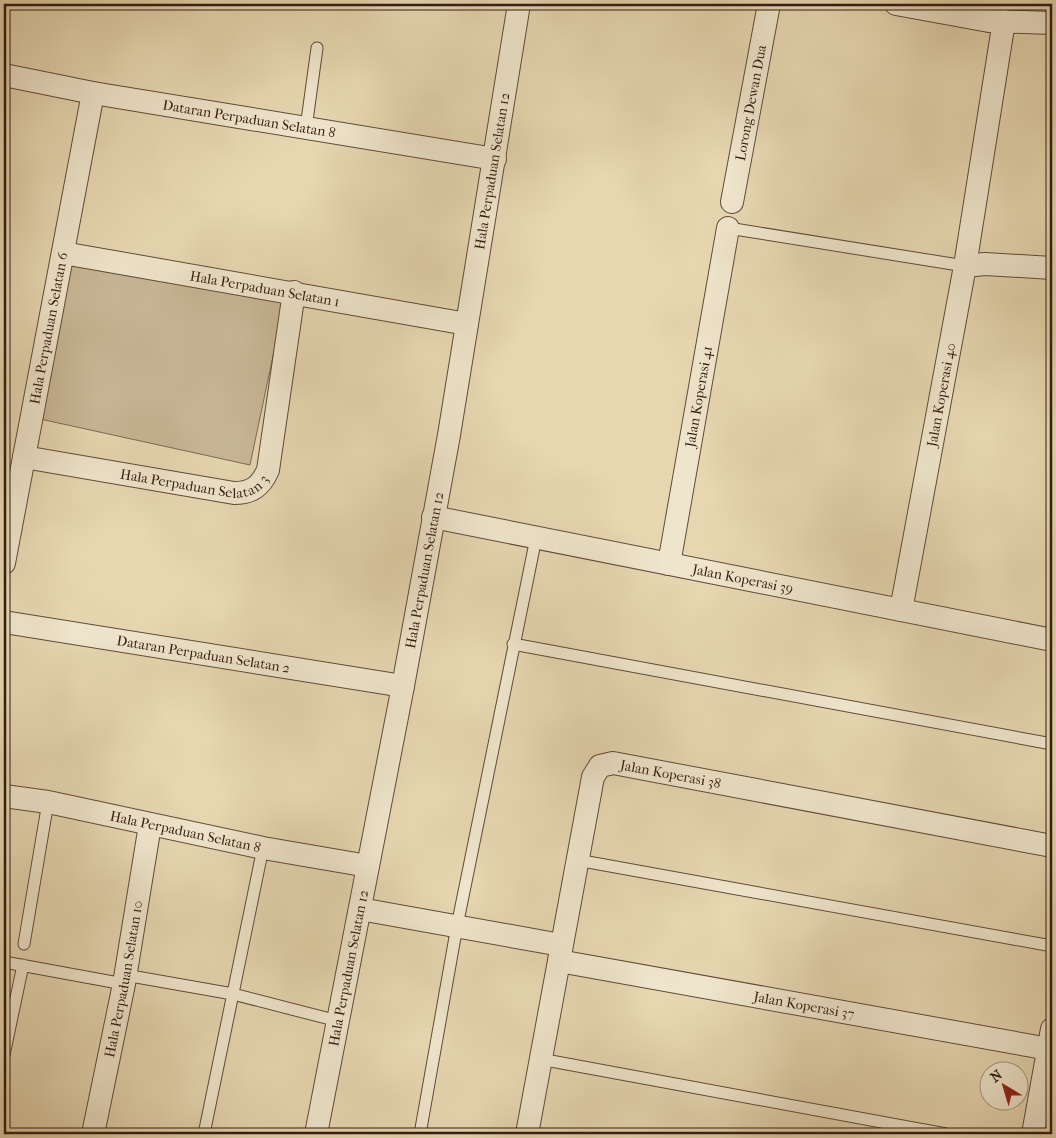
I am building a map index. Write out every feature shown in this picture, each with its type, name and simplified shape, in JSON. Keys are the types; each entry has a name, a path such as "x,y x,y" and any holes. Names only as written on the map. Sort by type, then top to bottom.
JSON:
{"street":[{"name":"Hala Perpaduan Selatan 12","path":"316,1134 403,686 467,324 519,4"},
{"name":"Lorong Dewan Dua","path":"732,202 769,4"},
{"path":"896,4 1004,21 1052,23"},
{"name":"Jalan Koperasi 40","path":"901,610 965,266 1004,21"},
{"name":"Dataran Perpaduan Selatan 8","path":"4,75 93,93 495,159"},
{"name":"Hala Perpaduan Selatan 6","path":"4,563 93,93"},
{"name":"Jalan Koperasi 41","path":"669,564 728,228"},
{"name":"Hala Perpaduan Selatan 1","path":"63,253 294,292 467,324"},
{"path":"965,266 985,264 1052,268"},
{"name":"Hala Perpaduan Selatan 3","path":"24,457 234,493 246,493 256,488 264,481 268,470 294,292"},
{"name":"Jalan Koperasi 39","path":"433,518 1052,640"},
{"name":"Dataran Perpaduan Selatan 2","path":"4,622 403,686"},
{"name":"Jalan Koperasi 38","path":"527,1134 593,777 595,771 606,763 1052,846"},
{"name":"Hala Perpaduan Selatan 8","path":"4,796 48,802 263,848 368,866"},
{"name":"Hala Perpaduan Selatan 10","path":"93,1134 124,979 150,825"},
{"name":"Jalan Koperasi 37","path":"360,909 457,926 560,953 1050,1039"},
{"path":"1033,1134 1050,1039"}],"lane":[{"path":"306,128 317,48"},
{"path":"728,228 965,266"},
{"path":"420,1134 457,926 536,538"},
{"path":"513,644 1052,744"},
{"path":"24,944 48,802"},
{"path":"204,1134 263,848"},
{"path":"577,860 1052,946"},
{"path":"4,962 233,994 338,1021"},
{"path":"4,1055 23,965"},
{"path":"540,1059 946,1134"}],"shaded area":[{"path":"67,257 285,299 250,465 31,417"}]}
